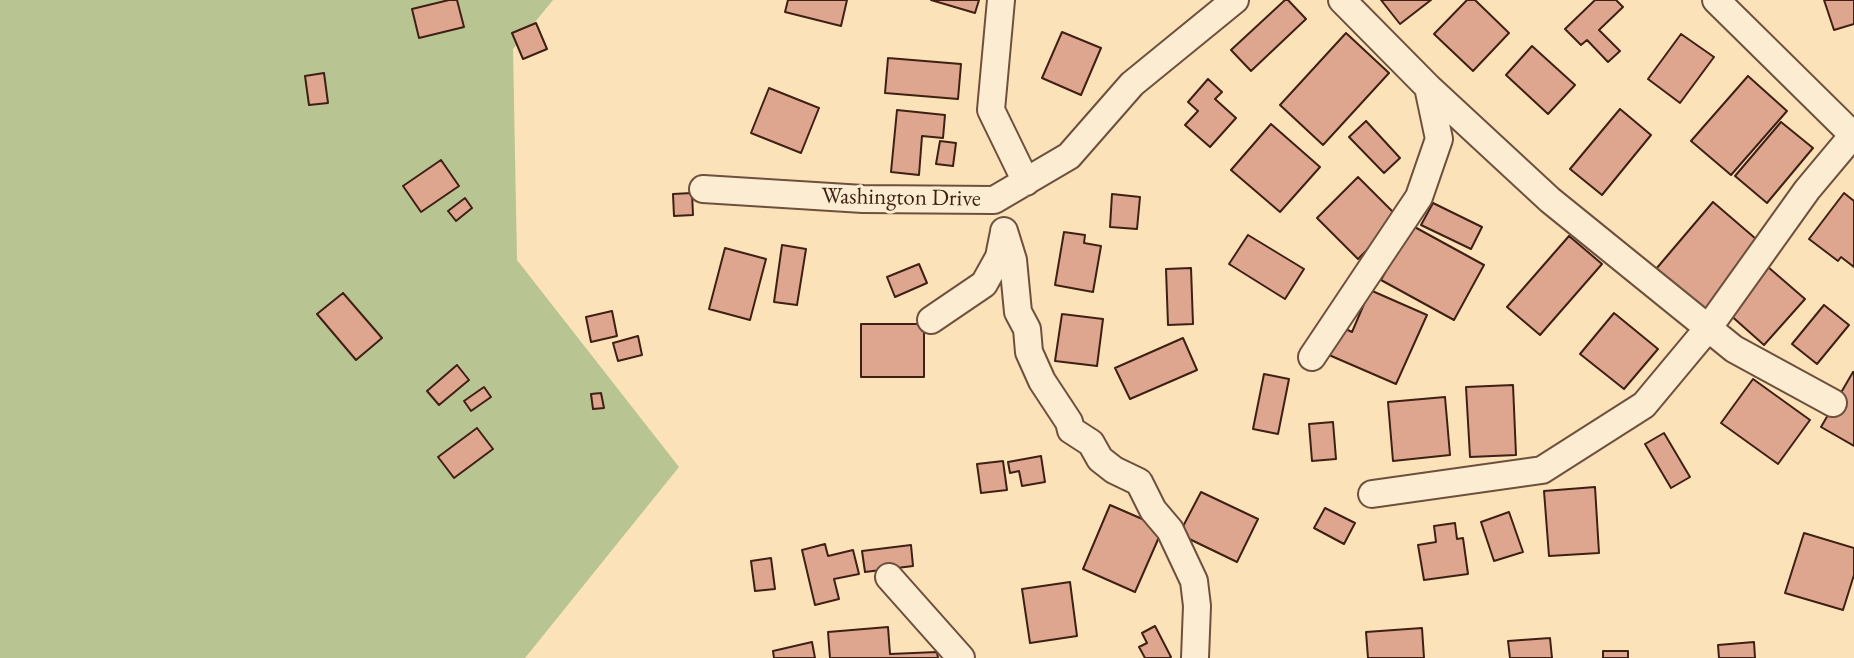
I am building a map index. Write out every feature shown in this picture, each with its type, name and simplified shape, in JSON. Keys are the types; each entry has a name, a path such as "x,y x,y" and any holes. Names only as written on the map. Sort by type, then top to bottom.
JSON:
{"street":[{"path":"1001,0 991,110 1026,182"},
{"name":"Washington Drive","path":"704,189 863,199 995,200 1069,156 1132,84 1235,0"},
{"path":"1342,0 1428,87 1550,200 1734,349 1833,403"},
{"path":"1372,494 1542,470 1644,405 1709,327 1807,190 1853,136 1716,0"},
{"path":"1312,357 1419,197 1440,139 1428,87"},
{"path":"995,200 1013,260 1018,312 1027,329 1029,352 1042,381 1069,422 1071,430 1091,443 1100,458 1114,470 1139,482 1153,510 1170,530 1194,581 1197,606 1195,658"},
{"path":"932,320 984,284 999,257 1004,231"},
{"path":"889,577 961,658"}],"green space":[{"path":"0,0 553,0 513,49 517,260 679,467 525,658 0,658"}],"building":[{"path":"457,0 464,27 419,38 412,9"},
{"path":"788,0 847,0 841,26 785,12"},
{"path":"931,0 979,0 975,13"},
{"path":"1285,0 1306,19 1251,71 1231,50"},
{"path":"1381,0 1431,0 1400,24"},
{"path":"1467,0 1475,0 1509,33 1473,71 1434,34"},
{"path":"1595,0 1616,0 1623,7 1599,30 1620,51 1608,62 1587,40 1581,45 1565,29"},
{"path":"1824,0 1854,0 1854,24 1834,30"},
{"path":"536,23 547,49 523,59 512,33"},
{"path":"1062,32 1101,48 1081,95 1042,78"},
{"path":"1346,33 1389,73 1323,145 1280,105"},
{"path":"1681,34 1714,57 1680,103 1648,79"},
{"path":"1532,46 1575,85 1548,114 1506,75"},
{"path":"888,58 961,64 958,99 885,93"},
{"path":"324,73 328,103 309,105 305,76"},
{"path":"1748,76 1787,111 1731,175 1691,141"},
{"path":"1208,79 1222,92 1215,99 1236,118 1210,147 1185,125 1198,111 1188,102"},
{"path":"769,88 819,108 801,153 751,133"},
{"path":"1620,109 1651,135 1602,195 1570,169"},
{"path":"897,110 945,115 943,138 922,136 919,175 891,172"},
{"path":"1366,121 1400,158 1384,173 1349,137"},
{"path":"1781,122 1813,148 1767,203 1735,176"},
{"path":"1271,124 1320,167 1280,212 1231,170"},
{"path":"940,141 956,143 953,166 936,164"},
{"path":"441,160 459,186 421,212 403,186"},
{"path":"1358,177 1399,218 1358,259 1317,218"},
{"path":"692,193 693,215 674,216 673,194"},
{"path":"1844,193 1854,201 1854,267 1841,257 1838,261 1809,239"},
{"path":"1112,194 1140,197 1137,229 1110,227"},
{"path":"465,198 472,208 456,221 448,211"},
{"path":"1713,202 1763,245 1707,311 1656,269"},
{"path":"1433,203 1482,227 1471,249 1421,225"},
{"path":"1411,225 1484,265 1454,320 1381,280"},
{"path":"1064,232 1085,235 1084,243 1101,246 1093,292 1055,285"},
{"path":"1248,235 1304,269 1285,299 1229,264"},
{"path":"1569,236 1602,264 1540,335 1507,307"},
{"path":"782,245 806,249 797,305 774,302"},
{"path":"725,248 766,259 750,320 709,309"},
{"path":"919,264 927,283 895,297 887,277"},
{"path":"1768,267 1805,299 1764,345 1728,313"},
{"path":"1191,268 1193,324 1168,325 1166,269"},
{"path":"1370,290 1427,315 1396,384 1329,355 1341,327 1352,332"},
{"path":"343,293 382,338 356,360 317,314"},
{"path":"1824,305 1849,325 1817,364 1792,344"},
{"path":"612,311 617,336 591,342 586,317"},
{"path":"1614,313 1658,349 1624,389 1580,354"},
{"path":"1062,314 1103,319 1097,366 1055,361"},
{"path":"861,324 924,324 924,377 861,377"},
{"path":"638,336 642,355 618,361 613,343"},
{"path":"1183,338 1197,370 1130,399 1115,368"},
{"path":"457,365 469,380 439,405 427,391"},
{"path":"1854,372 1854,446 1821,427"},
{"path":"1264,374 1289,379 1278,434 1253,429"},
{"path":"1753,379 1810,420 1778,464 1721,423"},
{"path":"1513,385 1516,455 1470,457 1466,387"},
{"path":"484,387 491,397 471,411 464,401"},
{"path":"601,393 604,408 593,409 591,394"},
{"path":"1445,397 1450,455 1393,461 1388,402"},
{"path":"1333,422 1336,459 1312,461 1309,424"},
{"path":"477,428 493,449 454,478 438,457"},
{"path":"1664,433 1690,477 1671,488 1645,444"},
{"path":"1041,456 1045,482 1022,486 1019,471 1010,473 1008,462"},
{"path":"1003,461 1007,490 981,493 977,464"},
{"path":"1595,487 1599,553 1549,556 1544,491"},
{"path":"1201,492 1258,519 1237,562 1179,534"},
{"path":"1110,505 1163,528 1135,592 1083,569"},
{"path":"1325,508 1355,523 1344,544 1314,528"},
{"path":"1509,512 1523,552 1494,561 1481,522"},
{"path":"1455,523 1457,539 1463,538 1468,574 1424,580 1418,545 1436,542 1434,526"},
{"path":"1804,533 1854,548 1854,575 1843,610 1785,593"},
{"path":"825,544 828,556 853,550 859,574 834,579 839,599 815,605 802,550"},
{"path":"911,545 913,566 865,572 862,551"},
{"path":"771,558 775,589 755,591 751,561"},
{"path":"1070,582 1077,636 1030,643 1022,589"},
{"path":"1155,626 1171,657 1169,658 1145,658 1139,647 1147,643 1142,633"},
{"path":"888,627 890,654 937,652 938,658 830,658 828,632"},
{"path":"1422,628 1424,658 1368,658 1366,632"},
{"path":"1550,638 1552,658 1510,658 1508,641"},
{"path":"812,642 815,658 774,658 773,651"},
{"path":"1754,642 1755,658 1719,658 1718,645"},
{"path":"1603,651 1628,651 1628,658 1603,658"}]}
